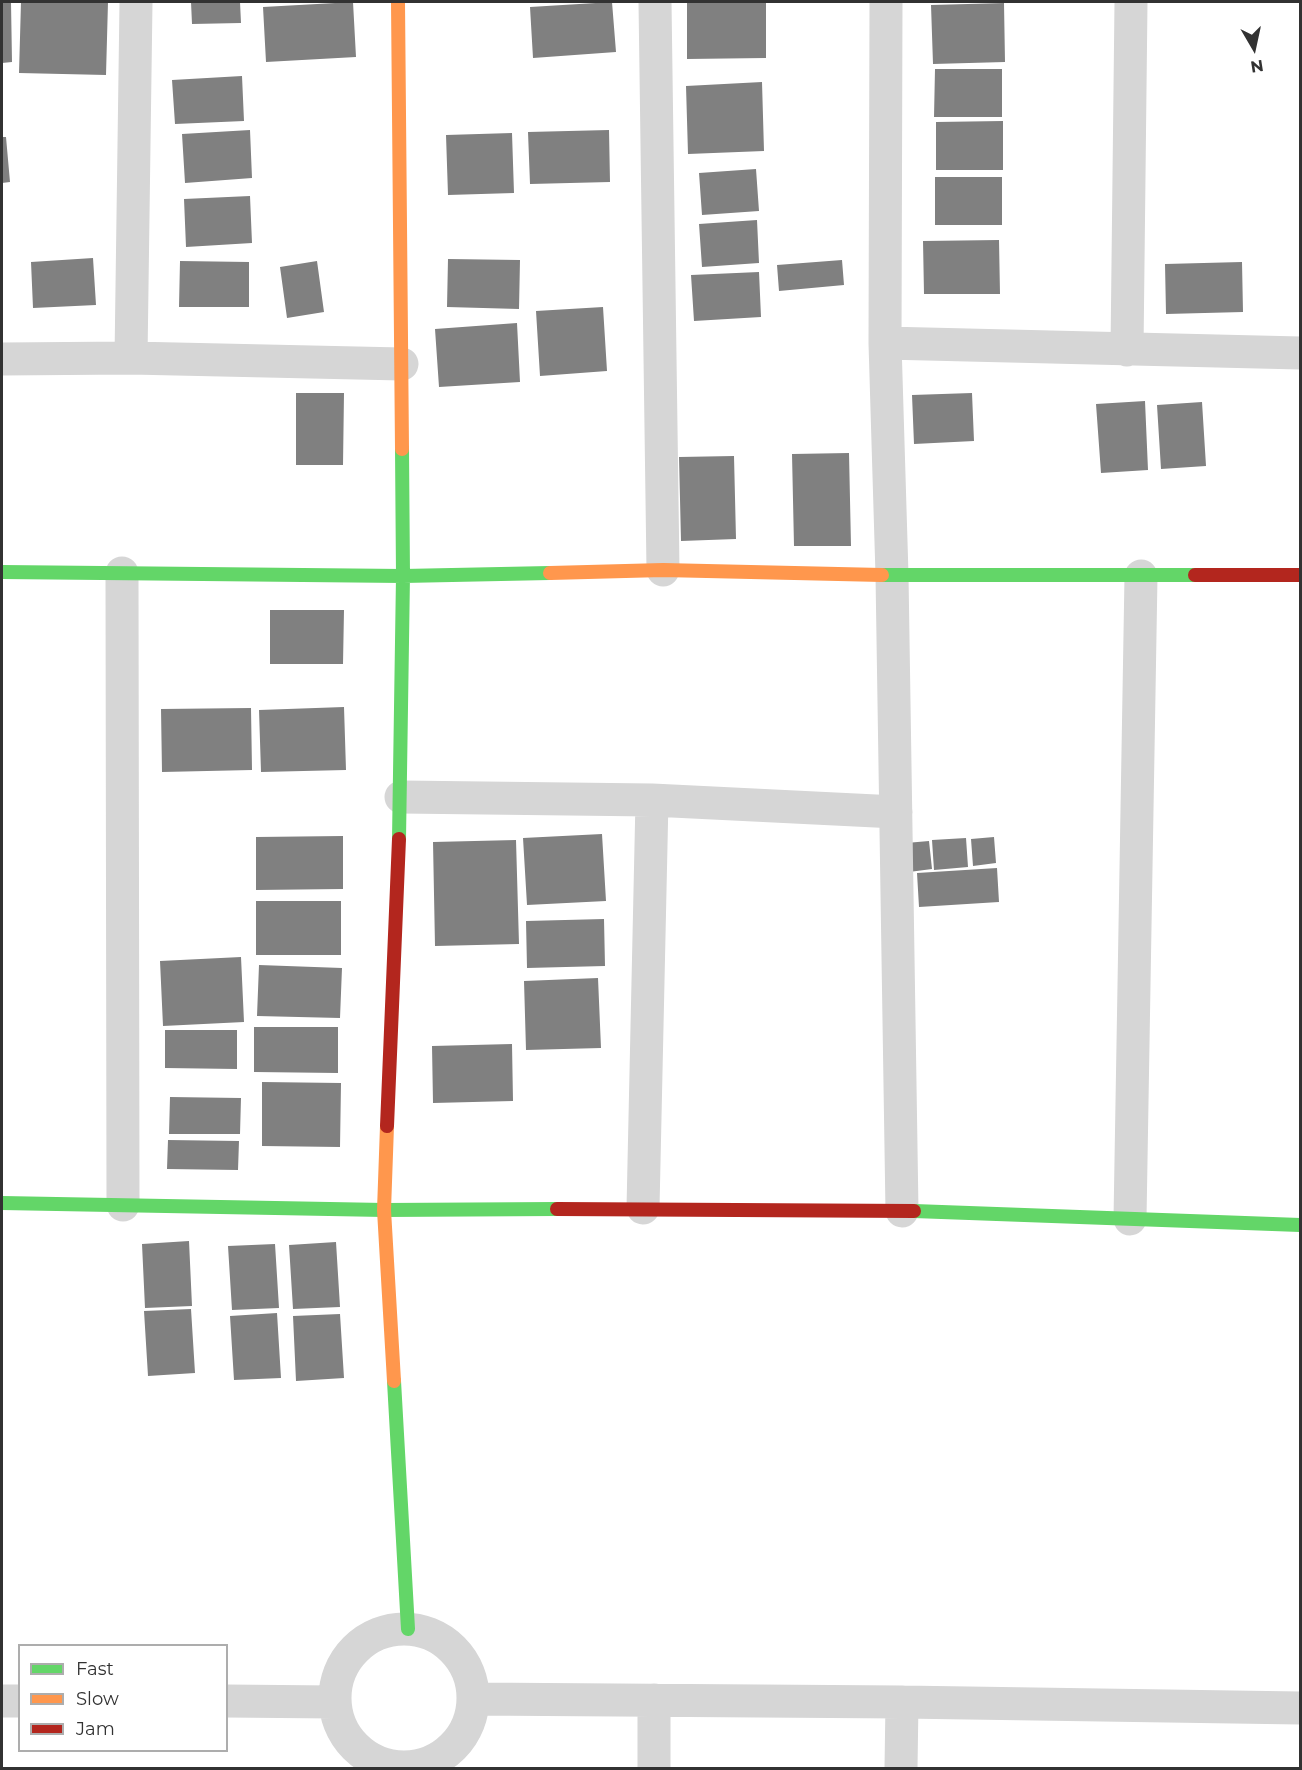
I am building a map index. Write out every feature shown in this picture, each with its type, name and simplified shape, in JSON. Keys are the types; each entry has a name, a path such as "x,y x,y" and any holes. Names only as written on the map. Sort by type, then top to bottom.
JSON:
{"street":[{"path":"131,358 136,2"},
{"path":"398,2 403,576 401,797 384,1210 408,1629"},
{"path":"655,2 663,570"},
{"path":"886,2 885,343 892,576 902,1211"},
{"path":"1127,350 1131,2"},
{"path":"885,343 1300,353"},
{"path":"2,359 131,358 402,364"},
{"path":"2,572 403,576 663,570 892,576 1300,575"},
{"path":"122,573 123,1205"},
{"path":"1130,1219 1141,576"},
{"path":"401,797 652,800 896,812"},
{"path":"643,1208 652,800"},
{"path":"2,1203 384,1210 643,1208 902,1211 1300,1225"},
{"path":"408,1629 434,1635 455,1651 469,1673 474,1699 469,1723 457,1744 438,1759 415,1768 386,1766 360,1752 342,1730 334,1702 339,1673 355,1648 380,1633 408,1629"},
{"path":"474,1699 1300,1708"},
{"path":"654,1700 654,1768"},
{"path":"2,1701 18,1701"},
{"path":"228,1701 334,1702"},
{"path":"901,1768 902,1702"}],"building":[{"path":"2,2 11,2 12,62 2,63"},
{"path":"21,2 108,2 106,75 19,73"},
{"path":"191,2 240,2 241,23 192,24"},
{"path":"353,2 356,57 266,62 263,7"},
{"path":"612,2 616,52 533,58 530,7"},
{"path":"687,2 766,2 766,58 687,59"},
{"path":"1004,3 1005,62 933,64 931,5"},
{"path":"935,69 1002,69 1002,117 934,117"},
{"path":"242,76 244,121 175,124 172,80"},
{"path":"762,82 764,151 688,154 686,86"},
{"path":"1003,121 1003,170 936,170 936,122"},
{"path":"250,130 252,178 185,183 182,134"},
{"path":"609,130 610,182 530,184 528,132"},
{"path":"512,133 514,193 448,195 446,135"},
{"path":"2,137 6,137 10,182 2,183"},
{"path":"756,169 759,211 702,215 699,173"},
{"path":"935,177 1002,177 1002,225 935,225"},
{"path":"250,196 252,243 186,247 184,199"},
{"path":"757,220 759,263 702,267 699,224"},
{"path":"999,240 1000,294 924,294 923,241"},
{"path":"93,258 96,305 33,308 31,262"},
{"path":"448,259 520,260 519,309 447,307"},
{"path":"842,260 844,285 779,291 777,265"},
{"path":"180,261 249,262 249,307 179,307"},
{"path":"317,261 324,312 287,318 280,267"},
{"path":"1242,262 1243,312 1166,314 1165,264"},
{"path":"759,272 761,317 694,321 691,275"},
{"path":"603,307 607,371 540,376 536,311"},
{"path":"517,323 520,382 439,387 435,329"},
{"path":"296,393 344,393 343,465 296,465"},
{"path":"972,393 974,441 914,444 912,395"},
{"path":"1145,401 1148,470 1101,473 1096,404"},
{"path":"1202,402 1206,466 1161,469 1157,405"},
{"path":"849,453 851,546 794,546 792,454"},
{"path":"734,456 736,539 681,541 679,457"},
{"path":"270,610 344,610 343,664 270,664"},
{"path":"344,707 346,770 261,772 259,710"},
{"path":"251,708 252,770 162,772 161,709"},
{"path":"602,834 606,901 527,905 523,838"},
{"path":"343,836 343,889 256,890 256,837"},
{"path":"994,837 996,863 973,866 971,839"},
{"path":"966,838 968,867 934,870 932,840"},
{"path":"516,840 519,944 435,946 433,842"},
{"path":"929,841 932,869 909,872 906,843"},
{"path":"997,868 999,902 919,907 917,873"},
{"path":"256,901 341,901 341,955 256,955"},
{"path":"604,919 605,966 527,968 526,921"},
{"path":"241,957 244,1022 163,1026 160,961"},
{"path":"259,965 342,968 340,1018 257,1016"},
{"path":"598,978 601,1048 526,1050 524,981"},
{"path":"254,1027 338,1027 338,1073 254,1072"},
{"path":"165,1030 237,1030 237,1069 165,1068"},
{"path":"512,1044 513,1101 433,1103 432,1046"},
{"path":"262,1082 341,1083 340,1147 262,1146"},
{"path":"170,1097 241,1098 240,1134 169,1134"},
{"path":"168,1140 239,1141 238,1170 167,1169"},
{"path":"189,1241 192,1306 145,1308 142,1244"},
{"path":"336,1242 340,1307 293,1309 289,1245"},
{"path":"275,1244 279,1308 232,1310 228,1246"},
{"path":"191,1309 195,1373 148,1376 144,1311"},
{"path":"277,1313 281,1378 234,1380 230,1316"},
{"path":"340,1314 344,1378 296,1381 293,1316"}],"traffic: fast":[{"path":"399,839 403,576 402,449"},
{"path":"2,572 403,576 550,573"},
{"path":"882,575 1195,575"},
{"path":"2,1203 384,1210 557,1209"},
{"path":"914,1211 1300,1225"},
{"path":"394,1381 408,1629"}],"traffic: slow":[{"path":"398,2 402,449"},
{"path":"550,573 663,570 882,575"},
{"path":"387,1126 384,1210 394,1381"}],"traffic: jam":[{"path":"1195,575 1300,575"},
{"path":"387,1126 399,839"},
{"path":"557,1209 914,1211"}]}
